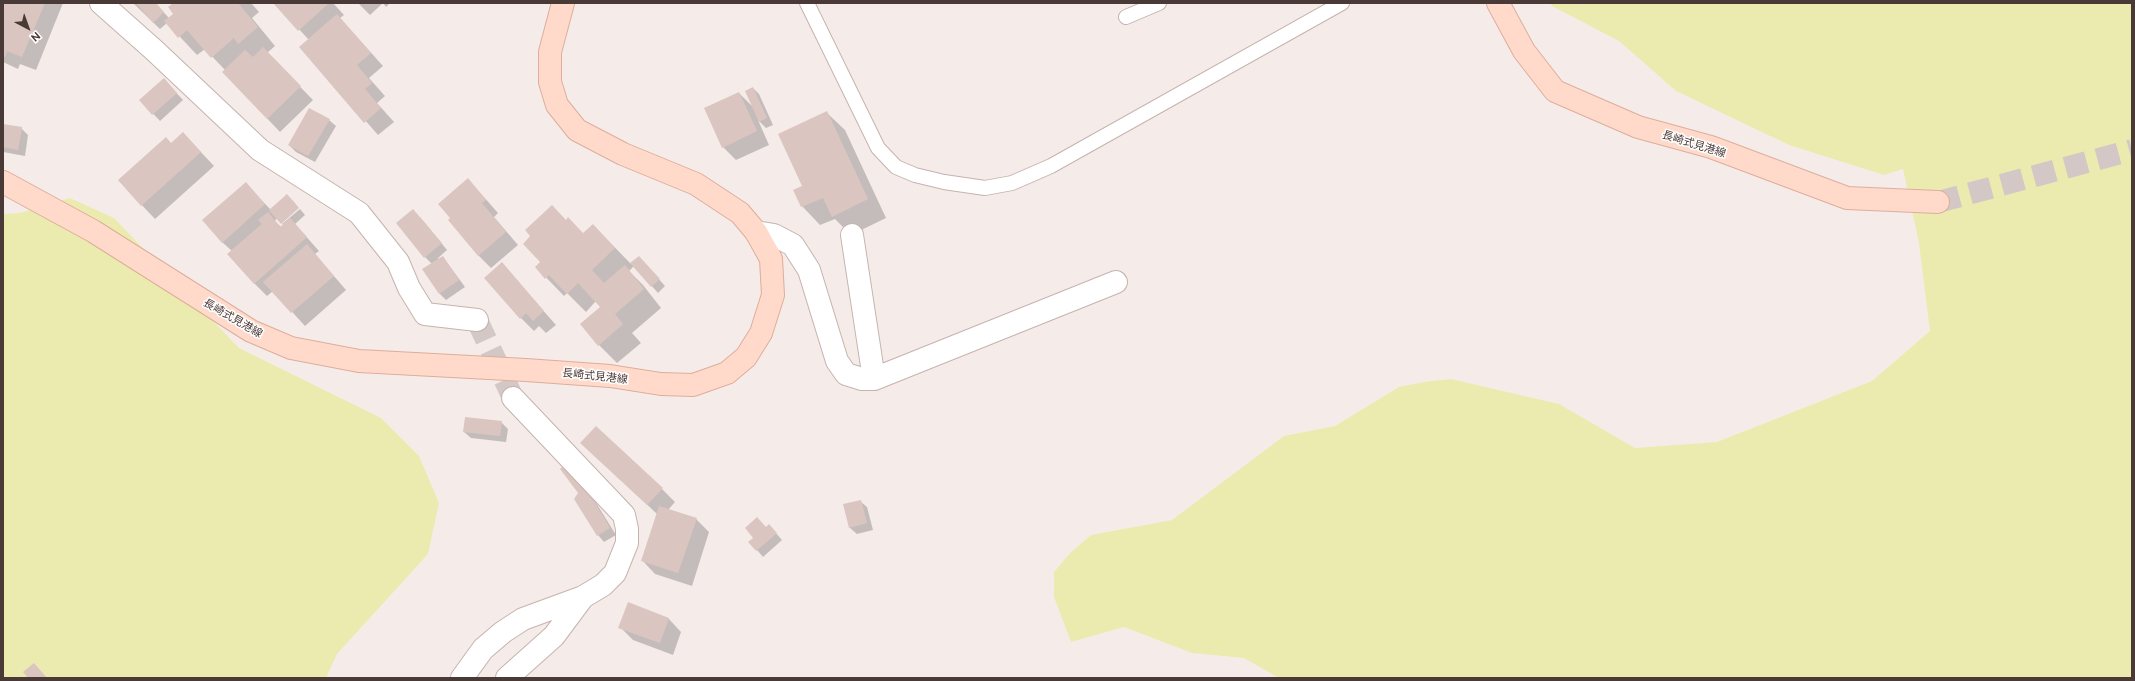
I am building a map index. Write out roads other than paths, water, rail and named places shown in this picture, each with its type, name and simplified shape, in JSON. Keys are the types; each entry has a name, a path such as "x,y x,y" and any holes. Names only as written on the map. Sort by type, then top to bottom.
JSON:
{"main road":[{"name":"長崎式見港線","path":"3,182 93,230 251,331 291,348 359,361 610,376 661,384 693,385 727,373 746,357 761,333 772,294 771,259 756,232 740,213 696,184 623,154 577,130 557,105 550,82 550,52 563,3"},
{"name":"長崎式見港線","path":"1498,3 1524,51 1555,91 1638,127 1712,148 1847,198 1938,202"}],"street":[{"path":"101,3 154,50 260,150 359,213 398,262 409,288 425,314 477,320"},
{"path":"756,232 774,235 794,245 809,270 837,361 846,374 862,379 874,379 1116,282"},
{"path":"852,235 874,379"},
{"path":"462,678 482,649 503,632 523,619 583,597 603,585 614,573 627,543 627,529 624,515 513,398"},
{"path":"507,678 554,636 583,597"}],"lane":[{"path":"807,3 878,148 896,166 914,175 944,182 985,188 1012,183 1051,166 1342,3"},
{"path":"1126,17 1159,3"}],"tunnel":[{"path":"1938,202 2132,150"},
{"path":"477,320 513,398"}]}
